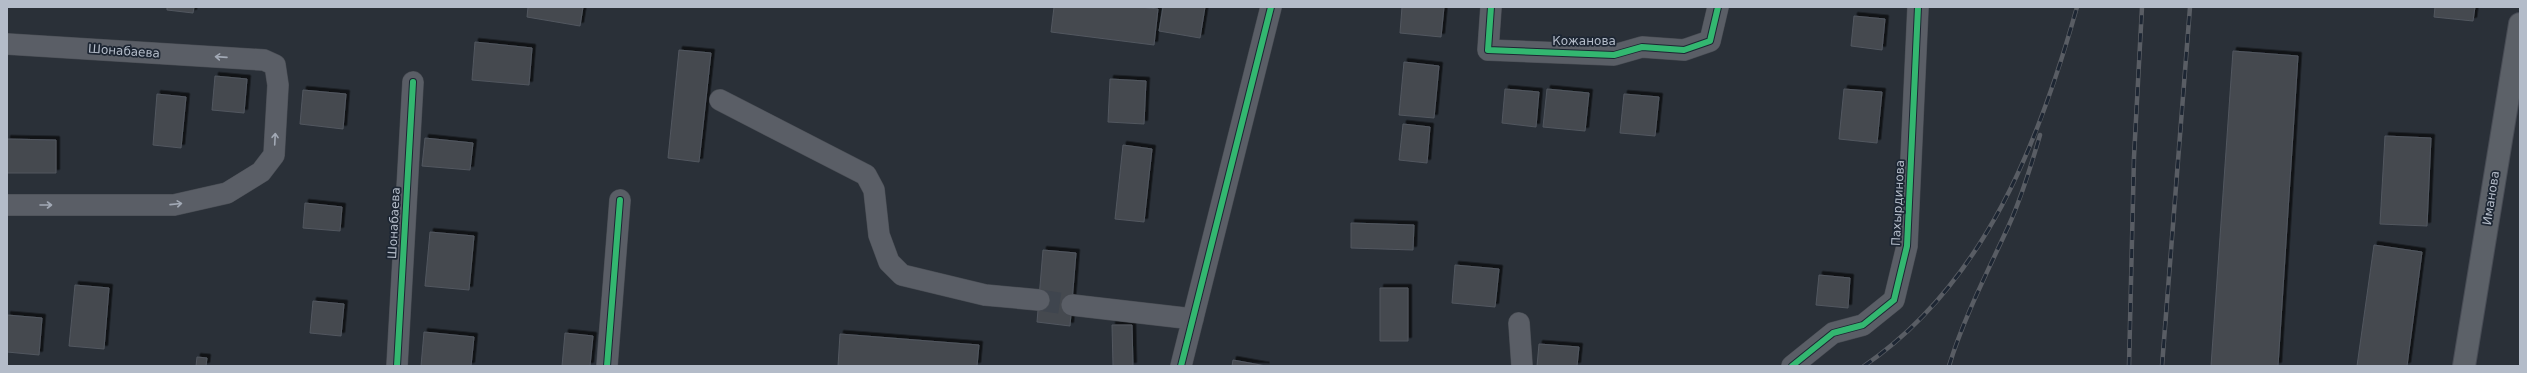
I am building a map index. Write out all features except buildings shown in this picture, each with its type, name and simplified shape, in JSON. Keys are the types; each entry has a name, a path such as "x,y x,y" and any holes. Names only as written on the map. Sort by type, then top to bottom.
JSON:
{"main road":[{"name":"Иманова","path":"2464,366 2520,29"}],"street":[{"path":"1181,366 1271,7"},
{"name":"Кожанова","path":"1491,7 1488,50 1614,55 1642,47 1684,50 1710,41 1718,7"},
{"name":"Пахырдинова","path":"1792,366 1833,332 1863,325 1894,300 1907,246 1918,7"},
{"name":"Шонабаева","path":"7,44 264,60 275,65 278,85 274,155 261,172 227,193 174,206 7,205"},
{"name":"Шонабаева","path":"397,366 413,82"},
{"path":"720,100 866,175 874,190 879,235 888,262 902,275 985,294 1039,300"},
{"path":"606,366 620,200"},
{"path":"1072,305 1193,319"},
{"path":"1519,323 1522,366"}],"tunnel":[{"path":"1039,300 1072,305"}],"railway":[{"path":"1864,366 1906,332 1943,294 1975,252 2002,206 2025,158 2045,108 2077,7"},
{"path":"2129,366 2134,157 2142,7"},
{"path":"2162,366 2190,7"},
{"path":"1949,366 1969,312 2018,203 2040,135"}],"cycle path":[{"path":"1181,366 1271,7"},
{"path":"1491,7 1488,50 1614,55 1642,47 1684,50 1710,41 1718,7"},
{"path":"1792,366 1833,333 1863,325 1894,300 1907,246 1918,7"},
{"path":"397,366 413,82"},
{"path":"607,366 620,200"}]}
